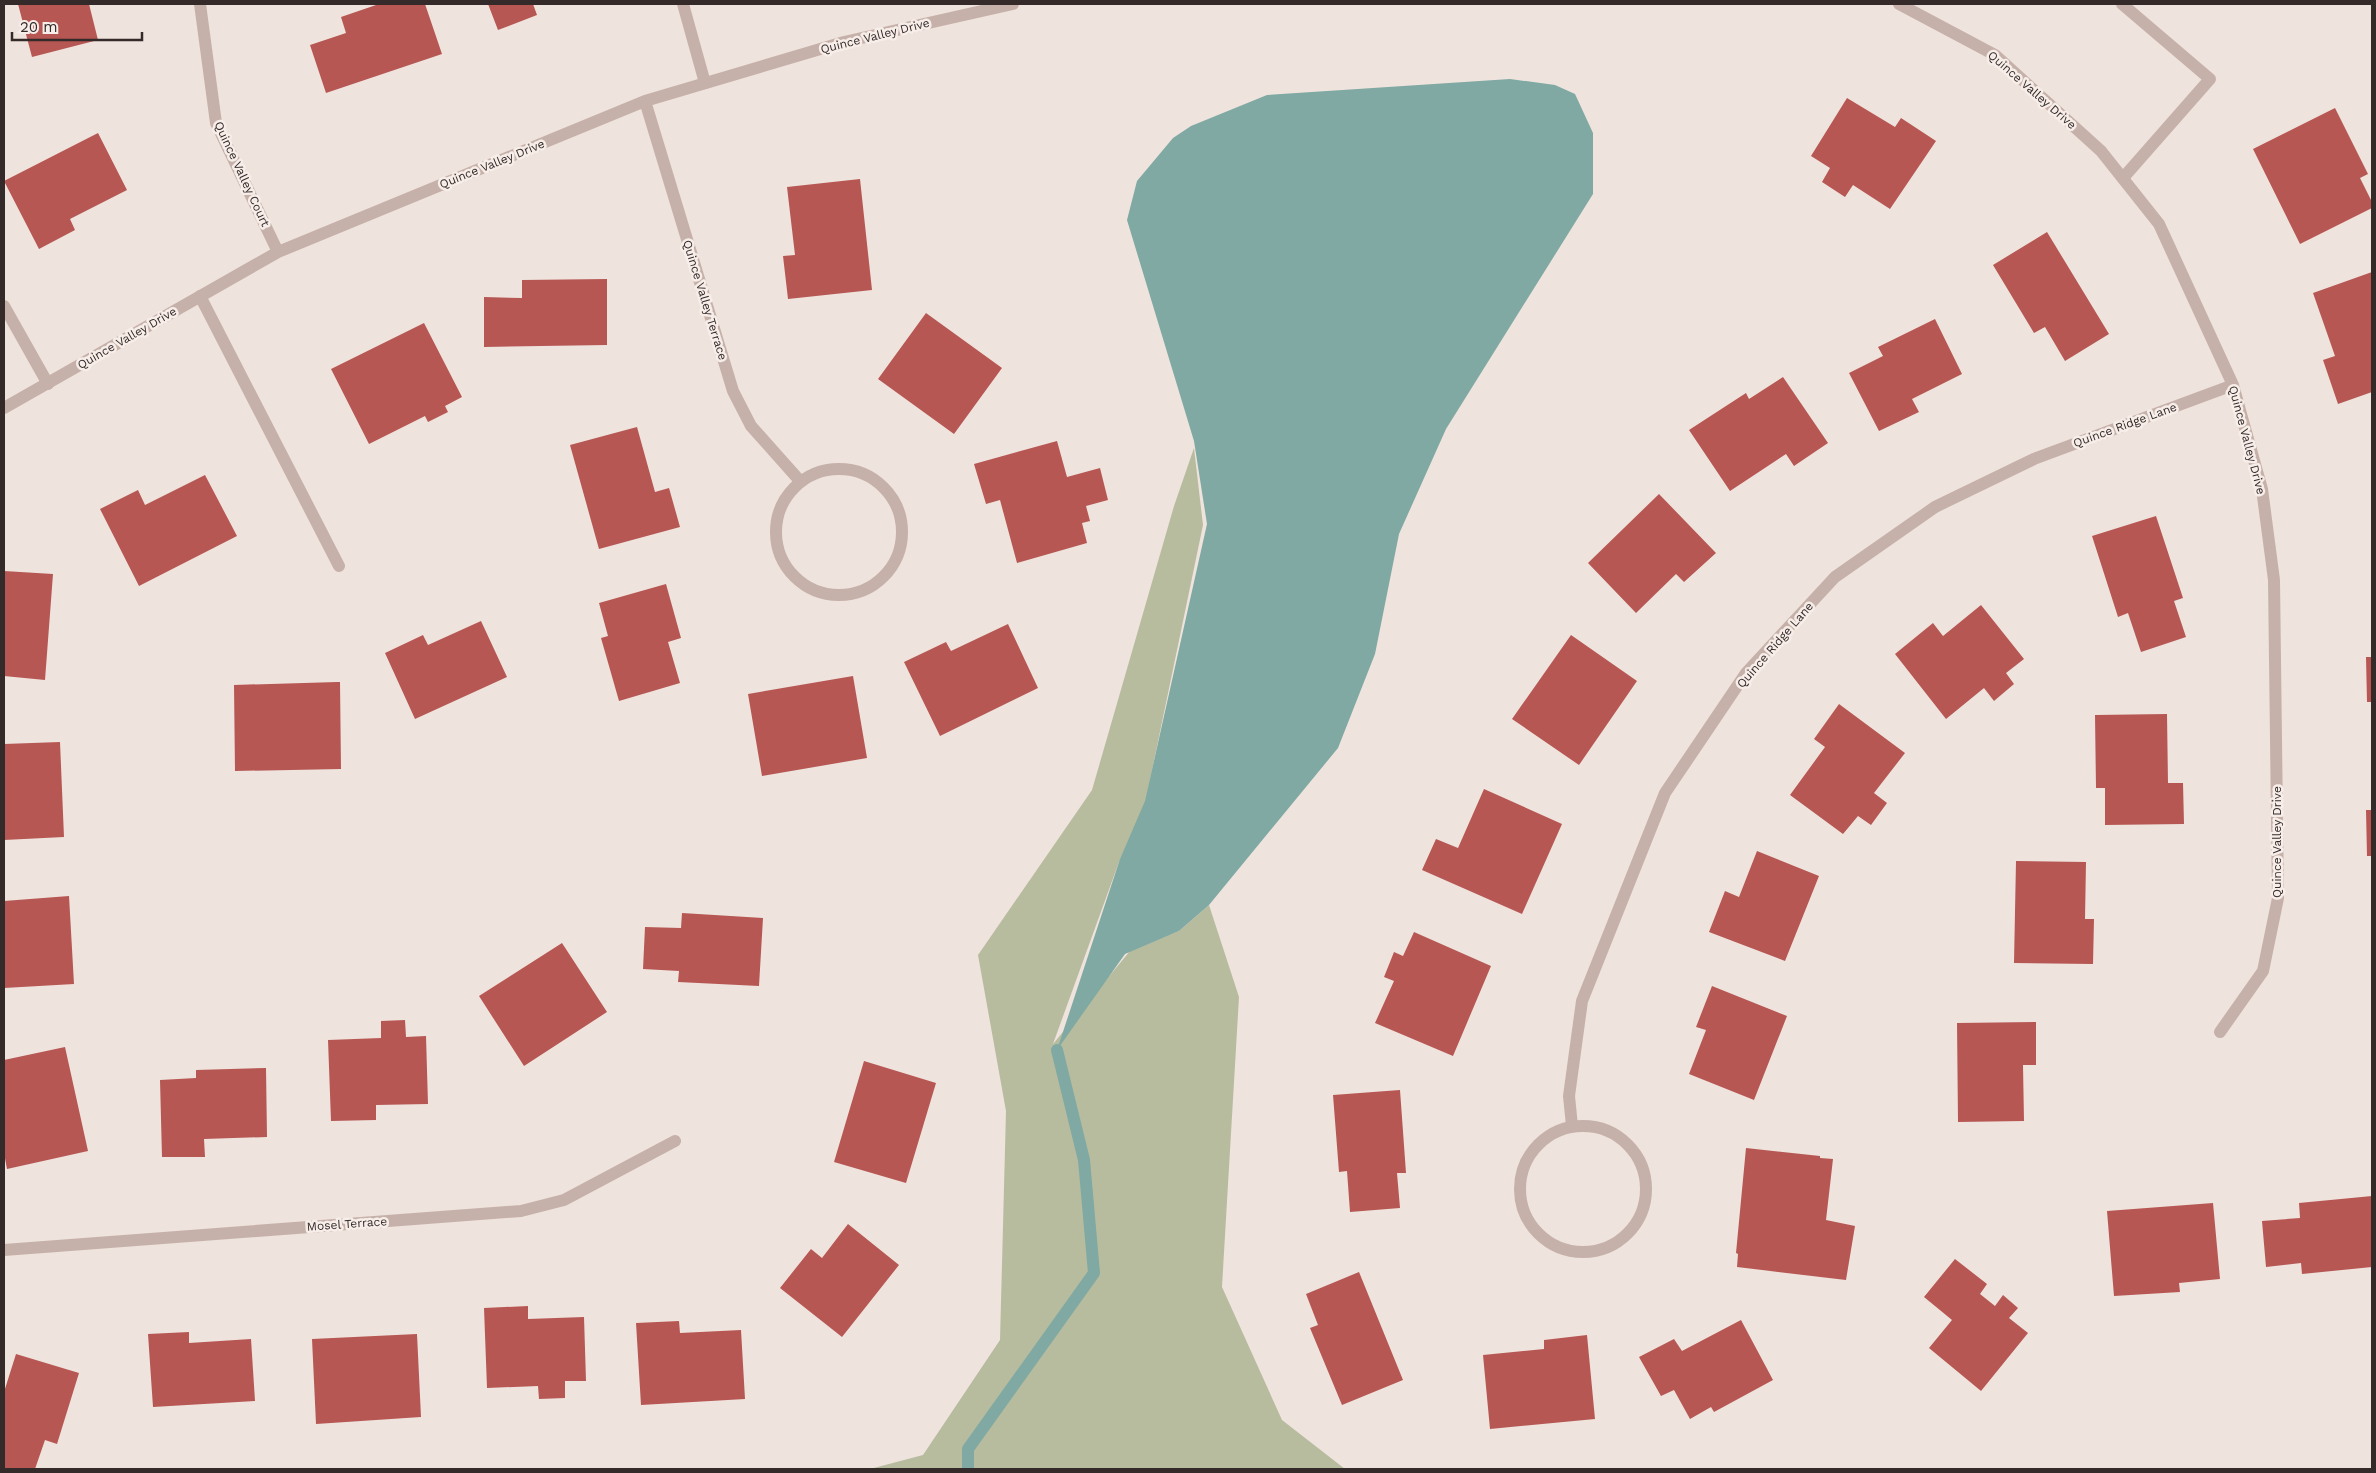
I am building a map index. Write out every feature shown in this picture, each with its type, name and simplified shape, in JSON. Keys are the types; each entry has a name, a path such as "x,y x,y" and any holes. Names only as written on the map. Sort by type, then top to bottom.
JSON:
{"street":[{"name":"Quince Valley Court","path":"200,4 216,123 278,252"},
{"path":"683,4 705,83"},
{"name":"Quince Valley Drive","path":"4,408 278,252 645,101 844,42 1013,4"},
{"name":"Quince Valley Drive","path":"1899,4 1995,55 2101,151 2160,224 2233,385 2262,489 2274,580 2278,898 2263,971 2220,1032"},
{"path":"2122,4 2210,79 2123,178"},
{"name":"Quince Valley Terrace","path":"645,101 733,391 751,426 800,481"},
{"path":"200,296 339,566"},
{"path":"4,306 48,384"},
{"name":"Quince Ridge Lane","path":"1572,1126 1570,1096 1582,1001 1665,793 1746,673 1834,577 1935,507 2034,459 2233,385"},
{"path":"841,468 862,473 880,484 894,500 902,520 902,542 895,562 882,579 864,590 844,596 817,591 805,586 789,573 779,555 775,534 777,521 786,496 800,481 819,472 841,468"},
{"path":"1572,1126 1593,1126 1612,1132 1624,1140 1641,1161 1646,1181 1646,1202 1638,1221 1626,1236 1608,1247 1588,1252 1567,1250 1547,1241 1531,1227 1522,1207 1519,1186 1523,1164 1535,1146 1552,1132 1572,1126"},
{"name":"Mosel Terrace","path":"4,1250 521,1211 564,1200 675,1141"}],"green space":[{"path":"1194,448 1203,525 1145,804 1119,862 1053,1044 1130,951 1179,931 1209,905 1239,997 1222,1287 1282,1420 1345,1469 870,1469 923,1455 1000,1340 1006,1111 978,955 1092,790 1174,506"}],"water":[{"path":"1510,79 1555,85 1575,94 1593,133 1593,194 1446,429 1399,534 1375,654 1338,748 1209,905 1179,931 1125,954 1057,1050 1120,859 1145,801 1207,524 1194,441 1127,220 1137,181 1173,138 1191,126 1267,95"}],"building":[{"path":"18,4 89,4 98,40 32,57"},
{"path":"379,4 425,4 442,54 326,93 310,45 346,33 341,17"},
{"path":"488,4 533,4 537,15 498,30"},
{"path":"1847,98 1895,127 1901,118 1936,141 1890,209 1853,185 1845,197 1822,182 1830,168 1811,156"},
{"path":"2335,108 2368,174 2360,178 2372,202 2372,208 2300,244 2253,149"},
{"path":"98,133 127,190 70,219 75,230 39,249 4,181"},
{"path":"860,179 872,290 788,299 783,256 795,255 787,187"},
{"path":"2047,232 2109,334 2065,361 2045,327 2034,333 1993,265"},
{"path":"2372,272 2372,392 2338,404 2323,360 2335,356 2313,293"},
{"path":"607,279 607,345 484,347 484,297 522,298 522,280"},
{"path":"926,313 1002,368 954,434 878,379"},
{"path":"1935,319 1962,374 1912,399 1919,412 1879,431 1849,373 1883,356 1878,347"},
{"path":"424,323 462,397 445,406 448,412 428,422 425,416 369,444 331,369"},
{"path":"1783,377 1828,443 1794,466 1786,454 1730,491 1689,430 1746,393 1749,399"},
{"path":"637,427 655,492 669,488 680,527 599,549 570,445"},
{"path":"1057,441 1067,477 1100,468 1108,500 1086,506 1090,521 1082,523 1087,543 1017,563 1000,500 986,504 974,464"},
{"path":"205,475 237,536 139,586 100,509 138,490 145,505"},
{"path":"1659,494 1716,553 1684,582 1676,574 1636,613 1588,563"},
{"path":"2156,516 2183,598 2174,601 2186,637 2141,652 2128,613 2118,617 2092,536"},
{"path":"4,571 53,574 45,680 4,676"},
{"path":"666,584 681,638 668,642 680,683 619,701 601,638 608,636 599,603"},
{"path":"1981,605 2024,659 2006,673 2014,684 1994,701 1984,688 1946,719 1895,654 1933,623 1943,636"},
{"path":"481,621 507,677 415,719 385,653 423,635 428,645"},
{"path":"1008,624 1038,688 940,736 904,662 946,642 951,651"},
{"path":"1571,635 1637,681 1579,765 1512,719"},
{"path":"2366,657 2372,657 2372,702 2367,702"},
{"path":"853,676 867,758 762,776 748,694"},
{"path":"340,682 341,769 235,771 234,685"},
{"path":"1839,704 1905,753 1874,793 1887,803 1871,825 1858,816 1843,834 1790,795 1825,747 1814,739"},
{"path":"2167,714 2168,783 2183,783 2184,824 2105,825 2105,788 2096,788 2095,715"},
{"path":"60,742 64,837 4,840 4,744"},
{"path":"1484,789 1562,824 1522,914 1422,870 1436,839 1458,848"},
{"path":"2366,810 2372,810 2372,856 2367,856"},
{"path":"1757,851 1819,876 1785,961 1709,932 1725,891 1739,897"},
{"path":"2016,861 2086,862 2085,919 2094,919 2093,964 2014,963"},
{"path":"69,896 74,984 4,988 4,901"},
{"path":"682,913 763,918 759,986 678,982 679,971 643,969 645,927 681,928"},
{"path":"1414,932 1491,966 1453,1056 1375,1023 1394,981 1384,977 1394,952 1403,956"},
{"path":"562,943 607,1012 524,1066 479,996"},
{"path":"1712,986 1787,1016 1754,1100 1689,1074 1706,1030 1696,1027"},
{"path":"405,1020 406,1037 426,1036 428,1104 376,1105 376,1120 331,1121 328,1040 381,1038 381,1021"},
{"path":"2036,1022 2036,1065 2023,1065 2024,1121 1958,1122 1957,1023"},
{"path":"65,1047 88,1151 7,1169 4,1153 4,1060"},
{"path":"864,1061 936,1083 906,1183 834,1162"},
{"path":"266,1068 267,1137 204,1139 205,1157 162,1157 160,1080 196,1078 196,1070"},
{"path":"1400,1090 1406,1173 1397,1173 1400,1208 1350,1212 1347,1171 1339,1172 1333,1095"},
{"path":"1746,1148 1833,1159 1826,1220 1855,1226 1846,1280 1737,1267 1738,1254 1736,1253"},
{"path":"2372,1196 2372,1267 2302,1274 2301,1263 2266,1267 2262,1221 2300,1218 2299,1203"},
{"path":"2213,1203 2220,1279 2179,1283 2180,1292 2114,1296 2107,1211"},
{"path":"848,1224 899,1265 842,1337 780,1288 811,1249 822,1258"},
{"path":"1955,1259 1987,1284 1980,1294 1995,1306 2003,1295 2018,1308 2009,1318 2028,1333 1981,1391 1929,1348 1952,1320 1924,1297"},
{"path":"1359,1272 1403,1380 1342,1405 1310,1328 1318,1325 1306,1294"},
{"path":"528,1306 528,1319 584,1317 586,1381 565,1381 565,1398 539,1399 538,1386 487,1388 484,1308"},
{"path":"1741,1320 1773,1380 1714,1412 1711,1407 1690,1419 1674,1390 1661,1396 1639,1357 1674,1339 1682,1351"},
{"path":"679,1321 680,1333 741,1330 745,1399 641,1405 636,1323"},
{"path":"189,1332 189,1343 251,1339 255,1401 153,1407 148,1334"},
{"path":"417,1334 421,1417 316,1424 312,1339"},
{"path":"1587,1335 1595,1419 1490,1429 1483,1355 1544,1349 1544,1340"},
{"path":"16,1354 79,1373 57,1444 45,1440 35,1469 4,1469 4,1392"}],"waterway":[{"path":"968,1469 968,1449 1094,1273 1084,1160 1057,1050"}]}
